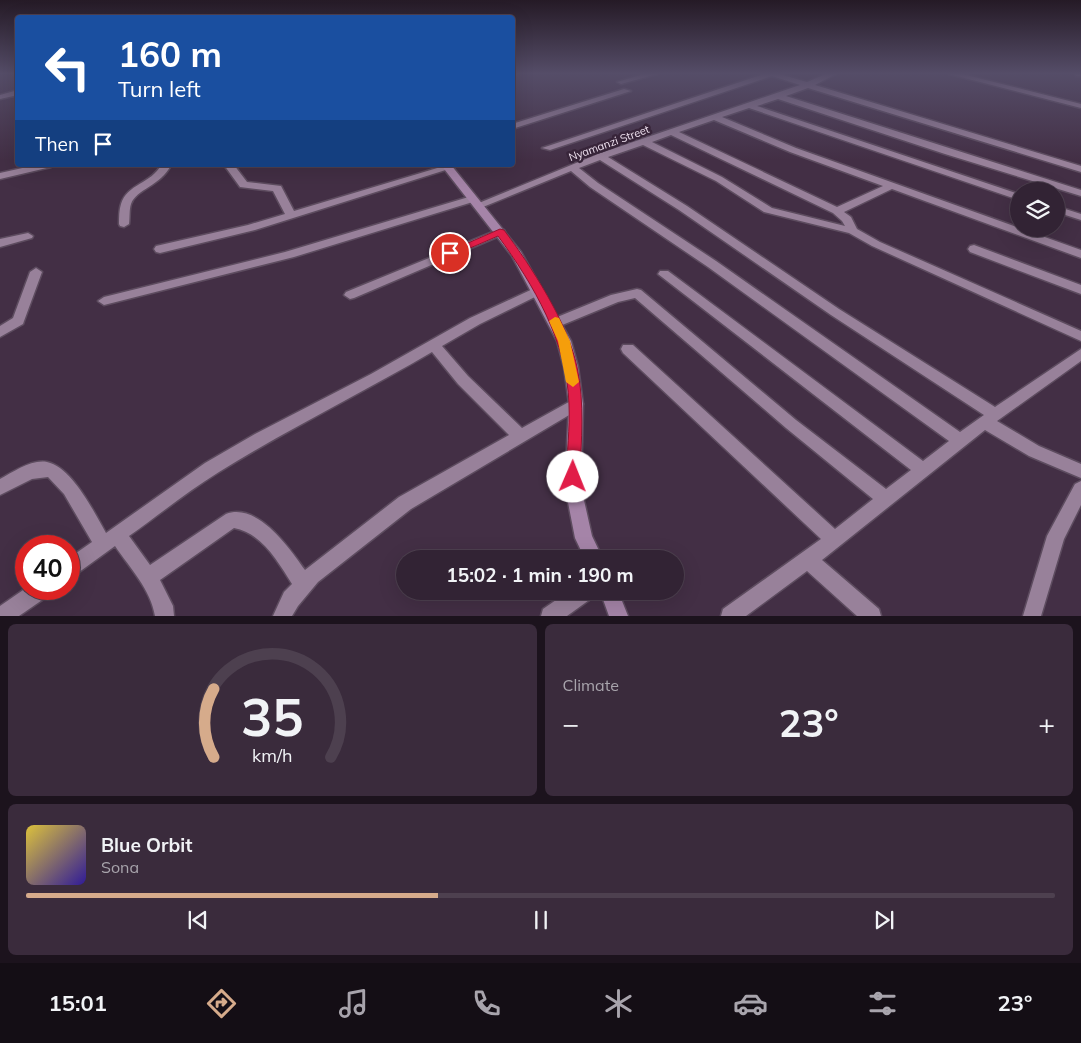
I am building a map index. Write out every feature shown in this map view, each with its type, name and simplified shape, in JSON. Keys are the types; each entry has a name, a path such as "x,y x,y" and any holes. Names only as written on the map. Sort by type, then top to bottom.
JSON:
{"street":[{"path":"515,126 589,103"},
{"path":"547,148 684,103"},
{"name":"Nyamanzi Street","path":"104,301 246,266 475,202 755,103"},
{"path":"798,103 1081,193"},
{"path":"865,103 946,126 1081,169"},
{"path":"1068,103 1081,106"},
{"path":"747,105 1010,194"},
{"path":"714,117 772,142 1081,254"},
{"path":"672,132 837,211 853,231"},
{"path":"645,142 718,180 768,210 853,231 876,244 1081,336"},
{"path":"601,156 683,208 1034,451 1081,471"},
{"path":"0,176 39,167"},
{"path":"124,224 125,208 130,196 158,180 165,167"},
{"path":"230,167 244,185 277,188 291,216"},
{"path":"160,249 251,228 446,167 517,255 564,341 571,367 576,404 573,488 584,538 590,550"},
{"path":"573,168 594,185 712,264 961,441"},
{"path":"837,211 892,186"},
{"path":"1065,212 1081,218"},
{"path":"350,295 500,232"},
{"path":"0,243 28,236"},
{"path":"974,249 1081,290"},
{"path":"0,332 18,321 36,272"},
{"path":"664,274 922,470"},
{"path":"80,561 211,468 260,438 475,321 537,291"},
{"path":"555,323 615,298 637,293 791,424 886,499"},
{"path":"434,345 459,375 519,436"},
{"path":"628,349 834,540"},
{"path":"730,616 834,540 990,419 1081,354"},
{"path":"282,616 291,599 329,562 405,503 576,404"},
{"path":"0,487 37,470 48,468 58,474 110,540 148,578 165,610 165,616"},
{"path":"1032,614 1056,536 1081,489"},
{"path":"148,578 232,520 243,520 259,530 280,552 304,585"},
{"path":"807,559 872,616"},
{"path":"2,616 25,600"},
{"path":"550,616 573,600"},
{"path":"613,600 619,616"}],"slow traffic":[{"path":"555,321 564,341 573,382"}],"route":[{"path":"450,253 500,232 517,255 555,323 564,341 571,367 576,404 573,477"}]}
